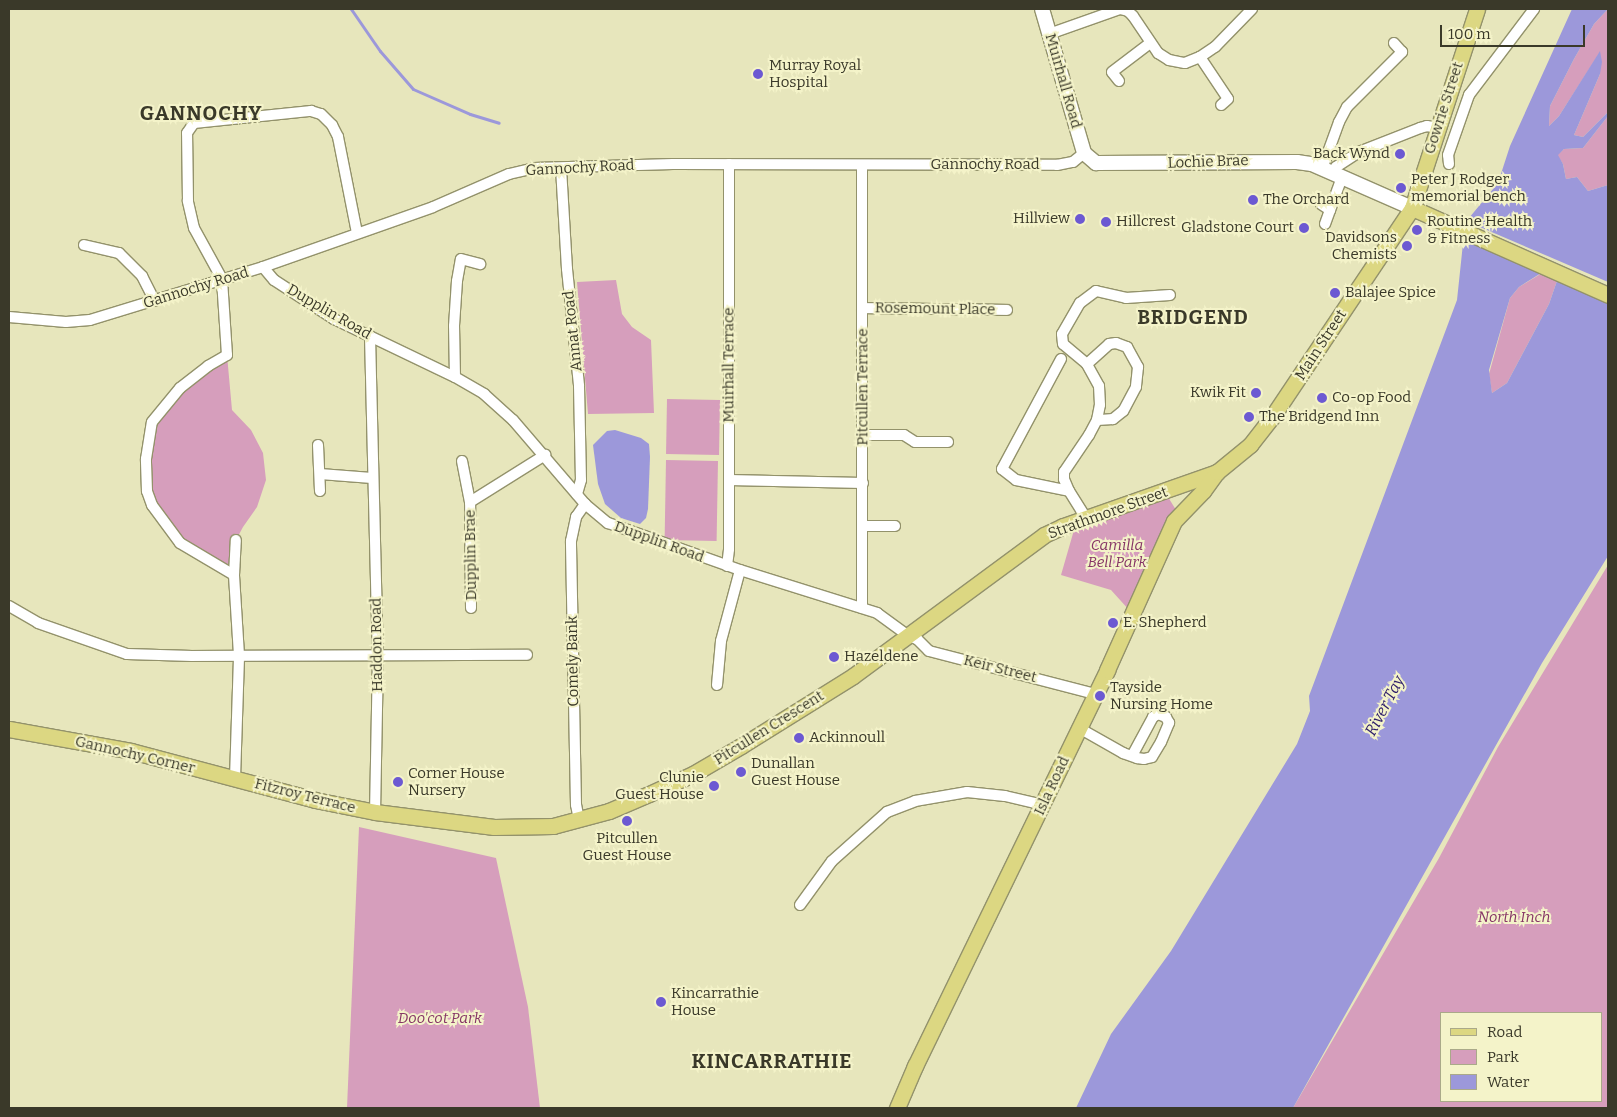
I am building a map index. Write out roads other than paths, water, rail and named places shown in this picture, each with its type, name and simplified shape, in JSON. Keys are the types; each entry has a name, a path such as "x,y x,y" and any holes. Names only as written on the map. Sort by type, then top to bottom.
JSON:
{"main road":[{"name":"Gowrie Street","path":"1412,208 1477,9"},
{"path":"1412,208 1608,295"},
{"name":"Main Street","path":"1217,472 1250,445 1272,418 1412,208"},
{"name":"Strathmore Street","path":"909,636 1044,535 1086,518 1217,472"},
{"name":"Isla Road","path":"897,1108 915,1066 1043,805 1174,521 1203,491 1217,472"},
{"name":"Pitcullen Crescent","path":"475,825 553,826 609,811 693,774 780,723 909,636"},
{"name":"Gannochy Corner","path":"9,729 131,751 235,778"},
{"name":"Fitzroy Terrace","path":"235,778 315,800 376,812 475,825"}],"street":[{"name":"Muirhall Road","path":"1042,9 1084,154"},
{"path":"1049,34 1120,9 1128,11 1133,16 1158,53 1169,60 1185,64 1216,47 1252,9"},
{"path":"1449,164 1448,155 1469,95 1534,9"},
{"path":"1119,81 1112,72 1150,43"},
{"path":"1325,224 1330,210 1332,173 1339,122 1347,107 1402,52 1394,43"},
{"path":"1200,57 1228,99 1221,105"},
{"path":"234,575 180,543 152,505 148,491 146,459 152,422 180,388 208,366 227,355 222,279 194,228 188,201 186,133 194,123 311,111 321,114 332,125 338,137 357,234"},
{"path":"1332,173 1336,167 1360,152 1426,126 1437,128"},
{"name":"Gannochy Road","path":"9,317 80,322 155,301 263,267 433,207 509,174 534,168 729,164 862,166 1062,164 1073,162 1084,154"},
{"name":"Lochie Brae","path":"1084,154 1092,161 1100,164 1296,162 1332,173 1412,208"},
{"name":"Muirhall Terrace","path":"727,566 729,549 729,164"},
{"name":"Pitcullen Terrace","path":"862,166 862,608"},
{"name":"Annat Road","path":"561,168 567,269 578,386 581,480 577,494"},
{"path":"1320,204 1330,210"},
{"path":"84,245 119,253 142,276 155,301"},
{"path":"454,377 457,281 462,259 480,264"},
{"name":"Dupplin Road","path":"263,267 274,280 302,300 484,394 513,420 545,455 585,504 608,523 727,566 877,613 909,636"},
{"path":"1086,518 1069,491 1064,479 1064,472 1097,420 1100,405 1099,386 1088,364 1066,347 1061,339 1072,314 1090,293 1096,291 1126,298 1170,295"},
{"name":"Rosemount Place","path":"862,308 1007,310"},
{"name":"Haddon Road","path":"370,336 372,478 378,657 376,812"},
{"path":"1088,364 1109,344 1116,343 1127,347 1138,367 1136,387 1123,411 1109,420 1097,420"},
{"path":"1061,359 1002,469 1016,480 1069,491"},
{"path":"862,435 904,435 915,442 948,442"},
{"path":"318,445 320,491"},
{"name":"Dupplin Brae","path":"470,502 545,455"},
{"name":"Dupplin Brae","path":"462,461 470,502 472,608"},
{"path":"320,474 372,478"},
{"path":"729,480 863,482"},
{"name":"Comely Bank","path":"579,820 576,805 571,541 576,517 585,504"},
{"path":"863,526 895,526"},
{"path":"235,778 239,655 234,575 236,540"},
{"path":"717,685 721,641 740,570"},
{"path":"9,606 38,623 127,654 378,657 527,656"},
{"name":"Keir Street","path":"909,636 917,640 929,651 1095,694"},
{"path":"1079,728 1132,756"},
{"path":"800,905 832,861 887,812 915,801 967,792 1005,796 1043,805"}],"water":[{"name":"River Tay","path":"1572,9 1608,9 1594,24 1550,106 1549,126 1559,116 1600,51 1602,62 1600,74 1574,135 1583,137 1608,112 1608,116 1583,148 1564,149 1558,155 1563,164 1566,179 1577,177 1588,191 1608,185 1608,556 1542,663 1293,1108 1076,1108 1111,1034 1171,951 1297,744 1310,711 1309,696 1457,300 1464,234 1469,218 1498,183 1510,146","holes":["1546,270 1559,275 1549,304 1507,383 1492,393 1489,370 1510,298 1519,287"]},
{"path":"615,430 641,438 649,444 648,509 646,518 640,524 621,518 605,504 598,484 593,445 607,431"}],"waterway":[{"path":"351,9 380,51 413,89 470,114 499,123"}],"place":[{"name":"Murray Royal Hospital","path":"758,74"},
{"name":"Back Wynd","path":"1400,154"},
{"name":"Peter J Rodger memorial bench","path":"1401,188"},
{"name":"The Orchard","path":"1253,200"},
{"name":"Hillview","path":"1080,219"},
{"name":"Hillcrest","path":"1106,222"},
{"name":"Gladstone Court","path":"1304,228"},
{"name":"Routine Health & Fitness","path":"1417,230"},
{"name":"Davidsons Chemists","path":"1407,246"},
{"name":"Balajee Spice","path":"1335,293"},
{"name":"Kwik Fit","path":"1256,393"},
{"name":"Co-op Food","path":"1322,398"},
{"name":"The Bridgend Inn","path":"1249,417"},
{"name":"E. Shepherd","path":"1113,623"},
{"name":"Hazeldene","path":"834,657"},
{"name":"Tayside Nursing Home","path":"1100,696"},
{"name":"Ackinnoull","path":"799,738"},
{"name":"Dunallan Guest House","path":"741,772"},
{"name":"Corner House Nursery","path":"398,782"},
{"name":"Clunie Guest House","path":"714,786"},
{"name":"Pitcullen Guest House","path":"627,821"},
{"name":"Kincarrathie House","path":"661,1002"}],"district":[{"name":"GANNOCHY","path":"201,113"},
{"name":"BRIDGEND","path":"1193,317"},
{"name":"KINCARRATHIE","path":"772,1061"}],"park label":[{"name":"Camilla Bell Park","path":"1117,554"},
{"name":"North Inch","path":"1514,918"},
{"name":"Doo'cot Park","path":"440,1019"}]}
